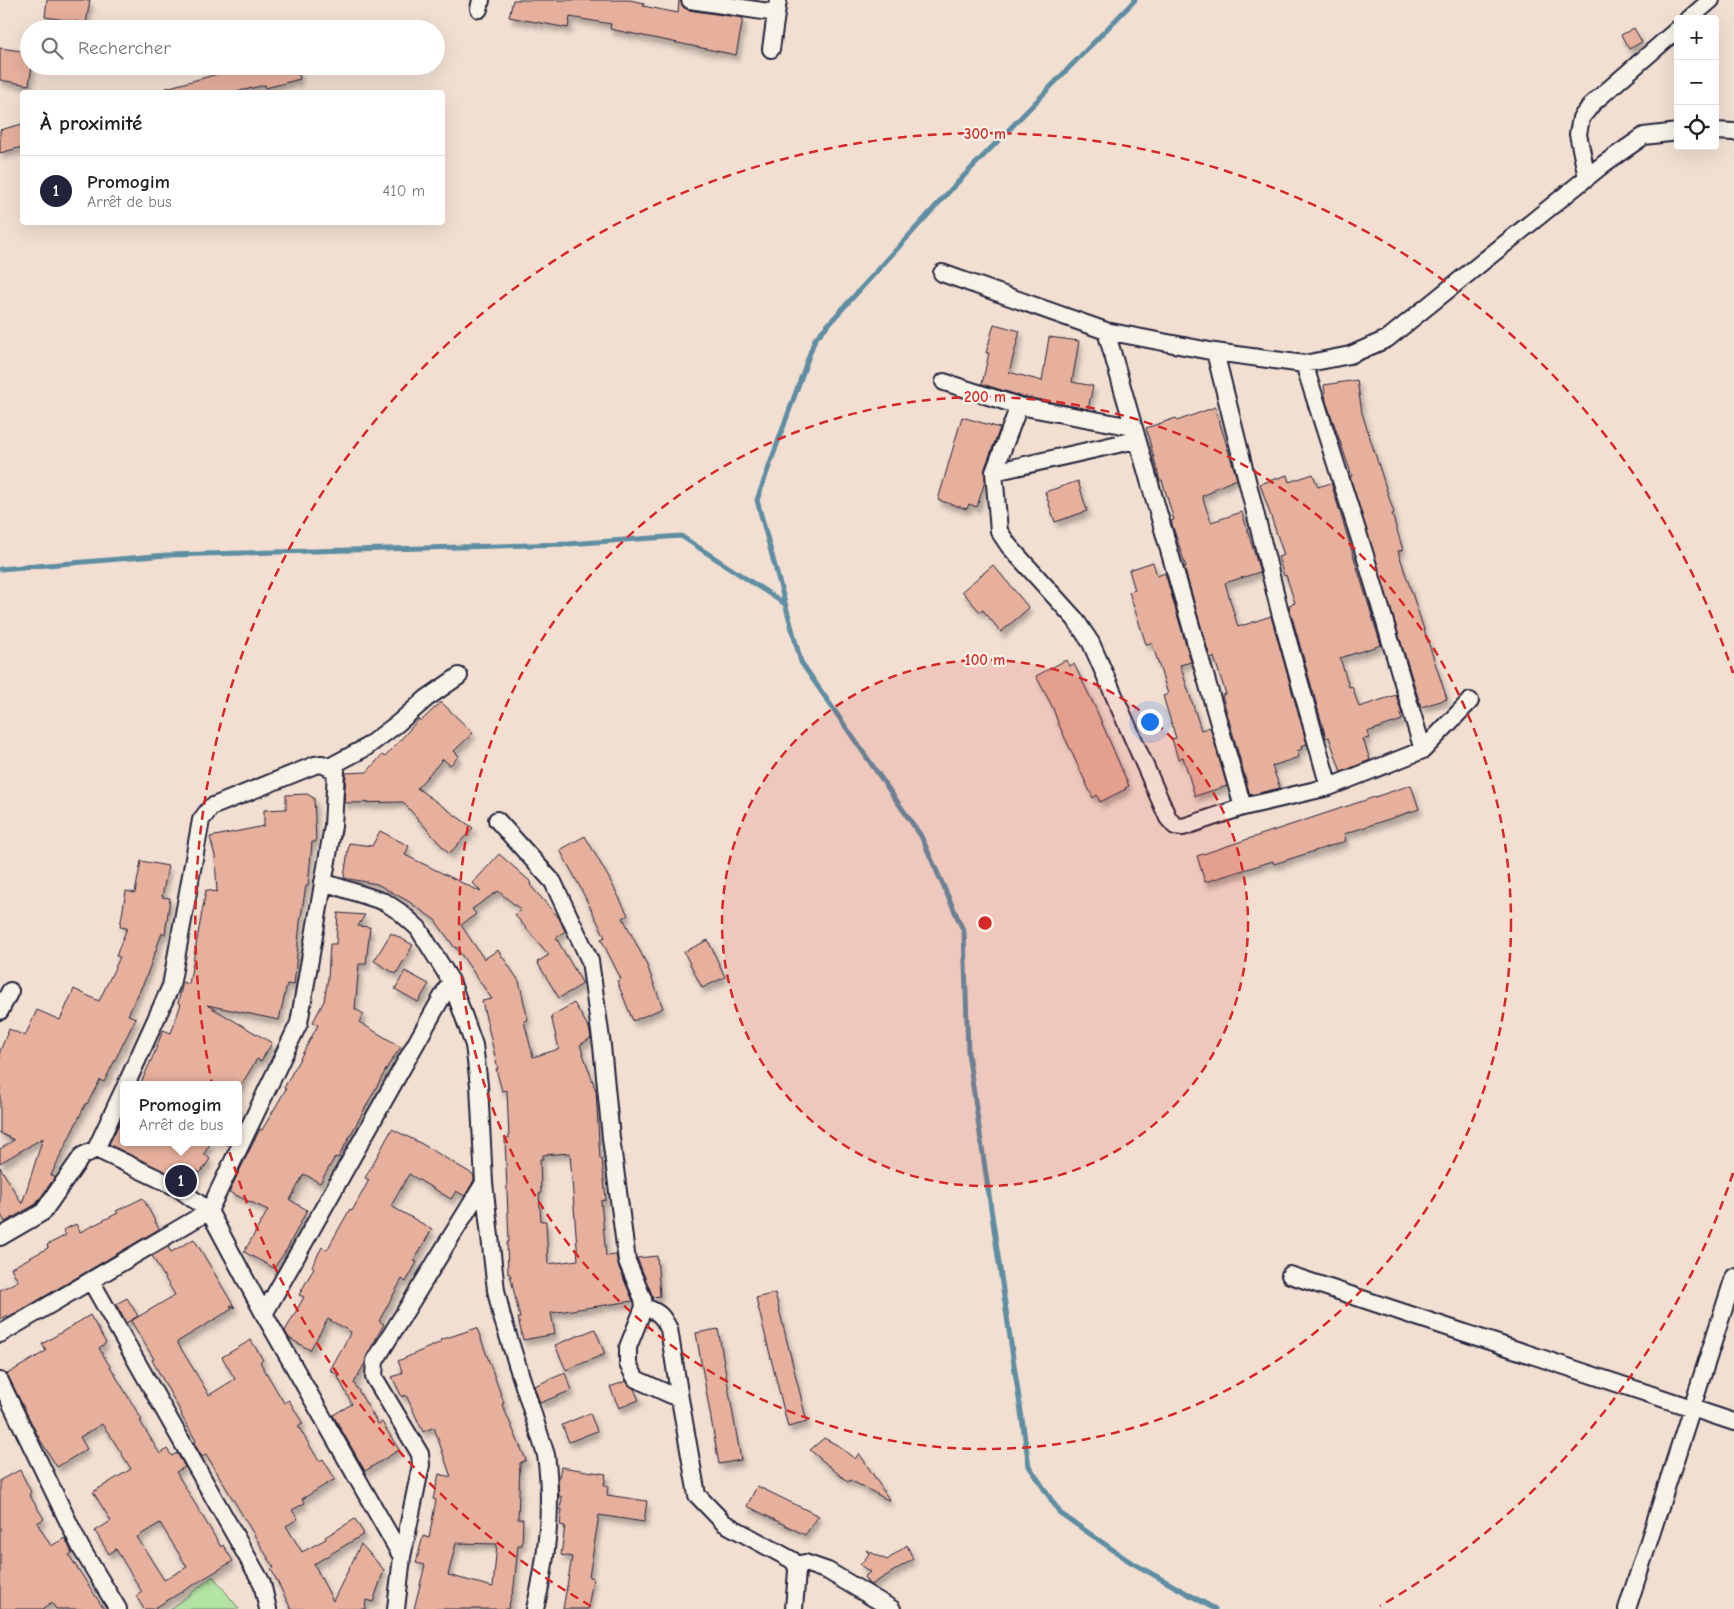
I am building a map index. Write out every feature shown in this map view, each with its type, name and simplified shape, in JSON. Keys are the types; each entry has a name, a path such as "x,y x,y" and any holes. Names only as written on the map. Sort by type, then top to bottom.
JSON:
{"street":[{"path":"690,0 777,6 771,48"},
{"path":"1694,15 1711,0"},
{"path":"1587,178 1578,134 1582,118 1592,103 1674,32"},
{"path":"1719,131 1734,132"},
{"path":"942,273 1106,331 1215,352 1304,364 1350,355 1387,339 1587,178 1644,136 1674,132"},
{"path":"1106,331 1243,806"},
{"path":"1215,352 1280,612 1329,787"},
{"path":"1304,364 1364,552 1423,750"},
{"path":"944,382 1019,406 1135,434"},
{"path":"1019,406 994,472 998,531 1009,546 1075,619 1091,644 1168,818 1174,826 1183,827 1243,806 1329,787 1423,750 1470,701"},
{"path":"994,472 1135,434"},
{"path":"329,767 365,748 427,698 459,676"},
{"path":"128,1081 171,986 201,820 211,807 315,765 322,764 329,767 336,771 333,826 299,1023 242,1142"},
{"path":"497,820 553,882 590,961 602,1046 610,1138 627,1260 644,1299 644,1307 628,1347 628,1364 636,1378 680,1399"},
{"path":"323,882 385,902 418,928 451,981 474,1046 479,1085 484,1183 498,1299 546,1455 549,1476 549,1506 541,1585 535,1609"},
{"path":"264,1314 451,981"},
{"path":"0,1011 10,990"},
{"path":"0,1237 43,1212 82,1156 96,1149 120,1098"},
{"path":"0,1334 209,1211 240,1146"},
{"path":"96,1149 178,1188 209,1211 264,1314 402,1557"},
{"path":"396,1609 402,1557 422,1465 420,1454 374,1377 375,1361 484,1183"},
{"path":"1290,1275 1734,1422"},
{"path":"1627,1609 1734,1277"},
{"path":"91,1281 262,1584 268,1609"},
{"path":"644,1307 657,1311 664,1319 668,1329 697,1495 724,1523 792,1560 796,1565 797,1571 794,1609"},
{"path":"0,1381 81,1548 118,1609"},
{"path":"796,1565 805,1563 828,1571 892,1609"}],"green space":[{"path":"213,1576 239,1609 171,1609"}],"building":[{"path":"47,0 90,0 87,20 66,20 45,17"},
{"path":"513,0 630,0 644,3 643,6 678,13 680,0 683,7 688,10 743,18 736,55 610,29 611,24 570,17 568,28 509,17"},
{"path":"1634,28 1642,42 1629,49 1621,35"},
{"path":"0,48 20,51 20,75 31,75 29,85 0,80"},
{"path":"214,75 299,75 300,79 266,88 265,85 244,90 166,90 166,88"},
{"path":"20,125 20,148 0,153 0,130"},
{"path":"994,324 1020,331 1009,372 1042,381 1049,337 1079,341 1072,382 1093,386 1088,409 1021,396 982,384 989,353 986,353"},
{"path":"1357,380 1362,413 1394,513 1392,514 1403,550 1398,551 1447,699 1421,707 1350,477 1352,476 1326,401 1324,385"},
{"path":"1215,407 1237,479 1202,496 1211,522 1242,512 1260,572 1225,583 1238,627 1271,616 1307,744 1301,746 1302,749 1297,751 1299,757 1272,766 1280,788 1250,795 1222,695 1226,694 1214,657 1210,658 1184,567 1186,567 1171,521 1174,520 1162,480 1160,481 1146,428 1176,418 1177,421"},
{"path":"962,417 1000,428 985,468 985,481 977,507 969,504 967,509 938,500"},
{"path":"1313,474 1318,487 1331,483 1381,645 1340,658 1349,687 1352,686 1359,707 1396,695 1402,714 1400,714 1402,720 1367,732 1369,738 1363,739 1370,760 1341,772 1329,737 1326,738 1290,610 1289,605 1295,603 1278,557 1284,555 1260,484 1287,475 1289,482"},
{"path":"1078,481 1087,511 1055,522 1045,492"},
{"path":"1153,562 1157,576 1165,573 1191,662 1180,665 1201,730 1210,727 1227,786 1195,796 1183,757 1178,759 1172,739 1176,738 1163,696 1168,694 1152,643 1146,644 1129,592 1135,590 1129,570"},
{"path":"993,565 1029,608 1001,632 983,610 980,612 962,591"},
{"path":"1066,660 1069,666 1074,664 1129,786 1100,802 1097,795 1093,798 1058,723 1053,708 1036,676"},
{"path":"441,702 473,733 454,751 459,756 450,765 443,759 417,788 473,828 449,854 403,802 344,803 346,773 367,772 382,755 385,757 419,719 421,721"},
{"path":"1411,785 1419,809 1344,834 1346,841 1274,864 1273,861 1205,882 1197,856"},
{"path":"307,794 314,798 316,842 312,842 308,886 306,886 300,922 294,985 287,984 279,1020 207,1005 272,1043 261,1061 257,1059 242,1083 242,1081 142,1081 163,1030 171,1033 181,1004 178,1003 183,982 189,984 206,890 217,892 215,856 210,837 264,826 264,810 286,809 286,795"},
{"path":"380,831 409,846 405,855 481,892 473,883 499,854 532,883 530,885 559,918 565,931 556,938 583,984 559,998 537,962 549,955 515,915 521,910 498,891 472,909 476,914 461,925 484,959 498,950 519,981 528,1020 524,1021 533,1057 559,1049 551,1016 574,1003 589,1028 591,1038 580,1045 596,1091 600,1159 602,1159 606,1200 601,1201 606,1256 616,1255 618,1265 633,1301 551,1313 555,1334 523,1340 510,1274 508,1274 507,1242 509,1242 505,1138 509,1138 507,1090 502,1091 482,1001 492,999 435,920 408,901 377,884 344,878 349,843 372,846","holes":["570,1153 578,1260 548,1264 546,1221 541,1221 539,1194 541,1194 540,1159 543,1159 543,1155"]},
{"path":"585,836 628,915 623,918 646,963 663,1008 633,1021 617,981 621,979 601,939 605,937 560,850"},
{"path":"141,861 168,866 162,897 170,898 165,934 162,933 145,980 128,1015 136,1018 104,1082 100,1080 86,1103 51,1175 55,1177 36,1204 5,1222 0,1213 0,1167 22,1204 43,1138 0,1163 0,1149 14,1140 0,1133 0,1051 9,1029 25,1036 37,1010 60,1020 74,989 99,1001 120,957 116,956 127,928 120,927 126,891 135,893"},
{"path":"338,913 365,915 358,926 370,927 366,964 359,964 355,1009 364,1014 359,1022 401,1047 389,1064 338,1158 335,1157 320,1183 304,1174 290,1200 307,1210 287,1249 274,1268 244,1252 268,1210 229,1192 260,1129 262,1130 286,1089 284,1088 318,1025 313,1022 324,1001 328,978 330,944 336,944"},
{"path":"391,933 413,945 396,974 374,961"},
{"path":"708,940 725,977 702,988 684,952"},
{"path":"405,971 429,984 418,1002 395,989"},
{"path":"120,1122 120,1146 209,1146 204,1154 210,1159 200,1173 196,1170 188,1183 109,1144"},
{"path":"392,1129 422,1144 474,1175 474,1180 465,1196 456,1191 451,1199 409,1174 391,1206 432,1229 414,1261 417,1262 406,1282 402,1279 379,1321 384,1324 354,1383 378,1424 382,1422 399,1450 365,1471 333,1415 352,1404 338,1377 340,1376 330,1370 351,1332 328,1319 310,1350 289,1338 285,1331 304,1297 299,1295 314,1268 312,1266 322,1247 327,1250 350,1209 352,1211 369,1180 365,1178"},
{"path":"143,1198 159,1229 8,1318 7,1315 0,1319 0,1290 18,1281 11,1268 48,1248 47,1245 66,1235 63,1230 76,1224 80,1232"},
{"path":"194,1239 235,1308 230,1305 232,1309 177,1342 209,1395 235,1379 222,1357 251,1340 263,1360 260,1362 284,1403 289,1400 303,1424 298,1426 319,1461 323,1459 335,1479 302,1499 305,1503 292,1510 298,1519 286,1526 302,1552 326,1539 325,1537 355,1519 364,1534 314,1564 333,1601 361,1544 384,1570 373,1602 366,1600 365,1609 291,1609 271,1569 274,1568 206,1454 202,1457 194,1443 196,1441 152,1360 154,1359 131,1321 175,1295 152,1256 168,1247 171,1252"},
{"path":"657,1256 660,1296 653,1297 637,1258"},
{"path":"775,1293 807,1422 788,1427 756,1298"},
{"path":"127,1298 138,1316 126,1323 116,1304"},
{"path":"90,1315 106,1343 99,1348 142,1420 140,1421 160,1454 167,1449 172,1456 177,1453 185,1467 176,1472 221,1547 223,1545 233,1561 153,1609 144,1609 136,1596 142,1592 116,1549 109,1554 95,1531 111,1521 93,1492 131,1469 102,1424 80,1437 87,1449 57,1467 39,1438 7,1374 46,1351 42,1344","holes":["160,1523 187,1567 164,1580 137,1537"]},
{"path":"477,1328 504,1403 502,1404 526,1460 520,1463 518,1519 523,1519 522,1545 518,1545 514,1587 508,1609 414,1609 425,1565 416,1563 423,1536 429,1538 436,1500 433,1499 439,1474 451,1477 434,1427 423,1432 406,1395 402,1397 392,1377 403,1373 398,1361 441,1342 440,1340","holes":["456,1543 497,1544 493,1587 448,1575"]},
{"path":"595,1329 605,1354 566,1370 555,1345"},
{"path":"718,1329 741,1460 719,1464 696,1333"},
{"path":"565,1373 572,1390 540,1403 534,1386"},
{"path":"626,1381 634,1389 639,1400 619,1408 610,1387"},
{"path":"590,1413 597,1431 569,1442 562,1425"},
{"path":"824,1438 855,1459 859,1453 890,1501 850,1480 848,1482 810,1450"},
{"path":"561,1467 606,1474 604,1486 608,1486 607,1495 647,1501 644,1522 599,1515 589,1577 593,1578 588,1609 563,1609 572,1557 561,1555 565,1526 560,1525 562,1497 559,1496 558,1482"},
{"path":"20,1470 31,1492 29,1494 44,1519 37,1523 51,1546 65,1538 72,1553 69,1555 104,1609 56,1609 52,1603 43,1609 0,1609 0,1480"},
{"path":"757,1486 819,1516 805,1535 747,1506"},
{"path":"907,1545 913,1559 871,1585 868,1583 864,1577 870,1572 860,1565 869,1554 866,1550 887,1560"}],"waterway":[{"path":"1135,0 956,184 815,339 757,500 801,662 921,836 964,932 968,1053 1029,1466 1060,1513 1129,1561 1215,1609"},
{"path":"0,569 167,555 568,544 681,536 785,604"}],"place":[{"name":"Promogim","path":"181,1181"}]}
